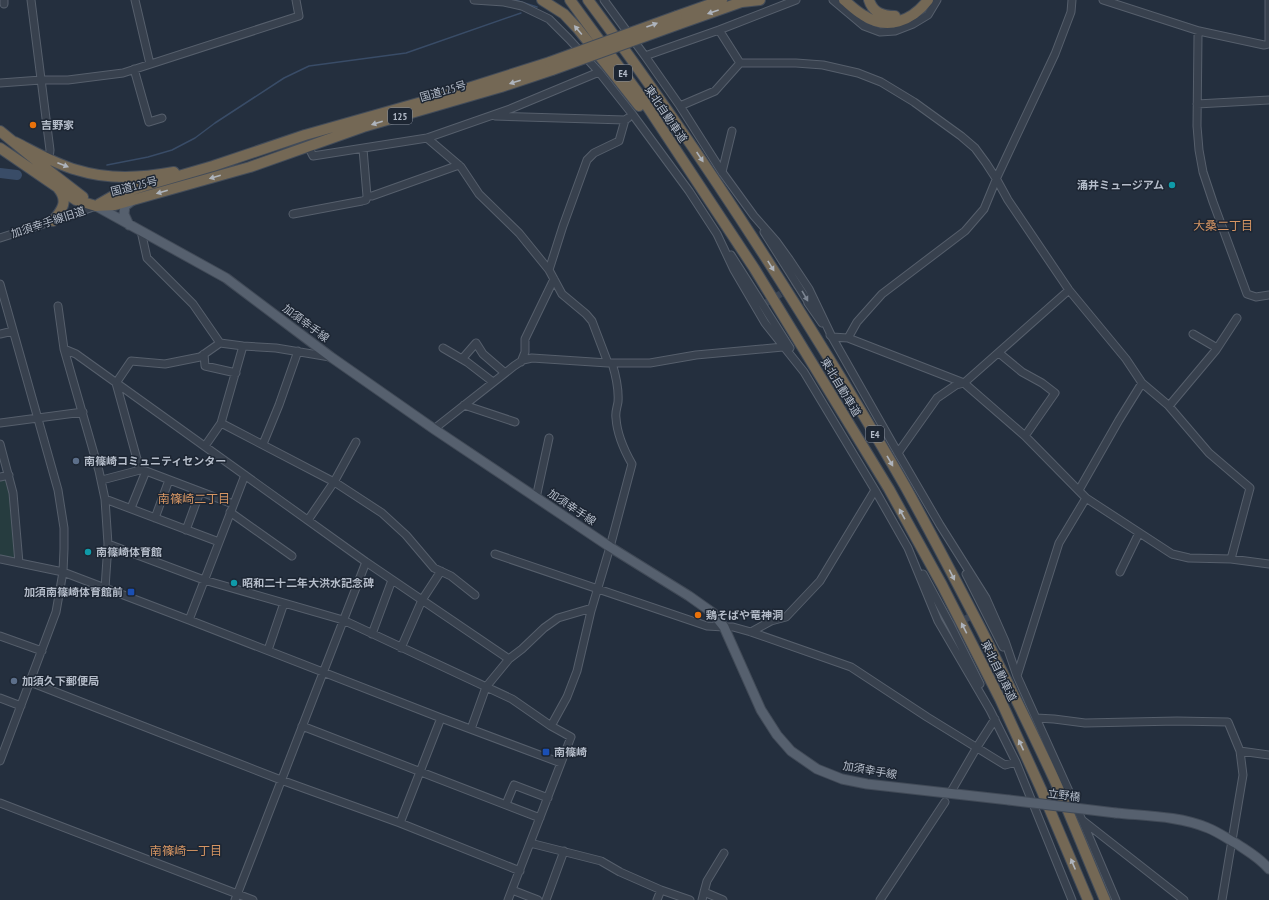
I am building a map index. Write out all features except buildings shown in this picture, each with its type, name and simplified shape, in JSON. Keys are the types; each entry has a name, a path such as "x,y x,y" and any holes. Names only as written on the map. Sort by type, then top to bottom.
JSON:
{"highway":[{"name":"東北自動車道","path":"570,0 639,94 754,268 889,489 942,585 1000,699 1041,789 1088,900"},
{"name":"東北自動車道","path":"588,0 619,41 713,176 858,406 905,486 1014,693 1054,780 1105,900"},
{"name":"国道125号","path":"678,20 722,0"},
{"name":"国道125号","path":"0,148 76,200 96,206 115,205 250,167 364,127 501,87 551,66 678,20 745,1 760,0"},
{"path":"844,0 864,16 877,22 893,23 918,12 928,0"},
{"path":"869,0 870,5 878,13 903,18"},
{"path":"903,18 921,0"},
{"path":"547,2 564,14 578,29 674,147"},
{"name":"国道125号","path":"96,206 113,196 213,166 305,135 551,66"},
{"path":"0,131 96,206"},
{"path":"15,142 75,170 95,175 120,178 149,176 176,171 305,135"},
{"path":"53,221 61,211 64,203 62,193 55,185"}],"main road":[{"path":"129,225 124,211 125,206 134,200"},
{"name":"加須幸手線","path":"96,206 226,278 331,357 434,430 610,547 689,596 713,613 724,627 761,710 769,723 777,735 792,751 817,769 842,779 867,784 1009,800"},
{"name":"立野橋","path":"1009,800 1162,817 1207,827 1231,841"},
{"path":"1231,841 1254,854 1269,869"}],"street":[{"path":"32,0 50,150 49,159"},
{"path":"135,0 150,64"},
{"path":"0,83 68,80 123,73 299,16 296,0"},
{"path":"474,0 504,2 522,6 549,19 599,72 689,191 765,304 786,346"},
{"path":"604,0 680,106 722,172 754,216 790,259 809,289 832,337 898,453 986,598 1005,641 1017,676"},
{"path":"645,56 719,30 796,0"},
{"path":"833,0 864,26 880,32 895,31 913,24 928,15 937,0"},
{"path":"848,338 857,322 882,294 965,231 984,209 1055,54 1071,12 1072,0"},
{"path":"1103,0 1199,31 1264,45 1268,44 1269,0"},
{"path":"719,30 740,64"},
{"path":"1199,31 1197,104 1199,150 1203,172 1247,294 1256,297 1269,295"},
{"path":"680,106 715,91 740,64 796,63 823,65 858,73 881,82 914,102 961,136 975,148 1069,290 1126,359 1142,383 1169,406 1209,453 1250,488 1231,559"},
{"path":"134,69 150,122 162,118"},
{"path":"308,146 313,156 427,138 491,116 599,72"},
{"path":"1197,104 1269,100"},
{"path":"491,116 625,120 633,115"},
{"path":"549,270 587,160 594,153 619,141 625,120"},
{"path":"722,172 732,131"},
{"path":"427,138 459,165 479,194 519,233 549,270 562,294 592,321 617,382 617,427 623,448 632,464 592,608 577,671 567,697 552,726"},
{"path":"293,214 366,200 367,196 363,149"},
{"path":"367,196 372,196 459,165"},
{"name":"加須幸手線旧道","path":"0,238 96,206"},
{"path":"754,216 795,284 832,337"},
{"path":"141,231 147,258 193,304 220,343"},
{"path":"717,234 734,270 765,323 786,346 804,372 875,490 952,625 976,674 994,719 1016,762 1072,900"},
{"path":"521,362 525,352 525,339 554,279"},
{"path":"0,284 3,306 38,417 58,490 64,528 63,572 56,612 0,761"},
{"path":"898,453 937,398 956,385 964,383 1069,290"},
{"path":"58,306 64,349 102,480 105,499 108,544 105,588"},
{"path":"1169,406 1217,348 1237,318"},
{"path":"0,334 12,331"},
{"path":"1193,334 1217,348"},
{"path":"832,337 848,338 964,383 1025,436 1086,498 1172,554 1189,558 1231,559 1269,564"},
{"path":"116,383 131,361 165,364 200,357 220,343 276,348 331,357"},
{"path":"462,359 476,343 483,354 506,372"},
{"path":"205,446 222,423 243,346"},
{"path":"434,430 506,372 521,362 532,358 610,363 650,363 696,355 786,346"},
{"path":"443,348 462,359 493,382"},
{"path":"64,349 76,354 366,562 509,659"},
{"path":"263,444 279,405 298,351"},
{"path":"999,353 1022,372 1042,383 1055,393 1025,436"},
{"path":"204,354 205,366 236,373"},
{"path":"116,383 143,471 131,508"},
{"path":"1078,490 1142,383"},
{"path":"464,405 515,422"},
{"path":"0,423 83,412"},
{"path":"222,423 334,482 382,513 406,535 434,568 451,576 475,595"},
{"path":"536,498 549,438"},
{"path":"308,520 334,482 356,442"},
{"path":"0,444 13,493 19,563"},
{"path":"102,480 143,471 233,504"},
{"path":"0,477 9,475"},
{"path":"189,620 245,475"},
{"path":"155,518 169,480"},
{"path":"752,632 771,621 786,617 820,581 875,490"},
{"path":"186,530 200,492"},
{"path":"1017,676 1059,543 1086,498"},
{"path":"105,499 219,542"},
{"path":"230,512 292,556"},
{"path":"1120,572 1139,533"},
{"path":"108,544 204,580 343,620 512,699 571,737 508,900"},
{"path":"908,548 938,621 990,710"},
{"path":"956,550 967,578 1017,676 1082,820 1116,900"},
{"path":"495,554 707,626 733,626 752,632 851,668 927,717 1006,765 1016,762"},
{"path":"0,559 63,572 561,763"},
{"path":"236,897 366,562"},
{"path":"401,648 422,600 440,571"},
{"path":"372,634 392,580"},
{"path":"268,650 284,603"},
{"path":"471,729 486,687 509,659 544,628 558,618 592,608"},
{"path":"0,636 42,651"},
{"path":"30,682 281,780 400,823 520,871"},
{"path":"0,698 21,706"},
{"path":"400,823 441,718"},
{"path":"1036,718 1085,723 1177,720 1228,722 1240,751 1243,776 1222,900"},
{"path":"952,790 976,747 994,719"},
{"path":"302,726 540,818"},
{"path":"1240,751 1269,755"},
{"path":"506,804 514,785 548,798"},
{"path":"880,900 945,802"},
{"path":"0,803 236,897 253,900"},
{"path":"1082,820 1184,900"},
{"path":"530,842 601,861 620,872 661,890 690,900"},
{"path":"546,900 564,851"},
{"path":"702,900 706,881 724,853"},
{"path":"512,890 538,900"},
{"path":"657,900 661,890"},
{"path":"704,892 723,900"}],"green space":[{"path":"0,479 7,479 10,490 16,556 14,558 0,555"}],"waterway":[{"path":"515,0 537,7"},
{"path":"107,165 148,157 172,150 195,138 215,123 284,78 309,66 406,53 521,13"},
{"path":"0,173 17,175"}],"tunnel":[{"path":"766,303 793,286"},
{"path":"953,625 982,611"}],"place":[{"name":"吉野家","path":"33,125"},
{"name":"涌井ミュージアム","path":"1172,185"},
{"name":"南篠崎コミュニティセンター","path":"76,461"},
{"name":"南篠崎体育館","path":"88,552"},
{"name":"昭和二十二年大洪水記念碑","path":"234,583"},
{"name":"加須南篠崎体育館前","path":"131,592"},
{"name":"鶏そばや竜神洞","path":"698,615"},
{"name":"加須久下郵便局","path":"14,681"},
{"name":"南篠崎","path":"546,752"}],"district":[{"name":"大桑二丁目","path":"1223,226"},
{"name":"南篠崎二丁目","path":"194,499"},
{"name":"南篠崎一丁目","path":"186,851"}]}
